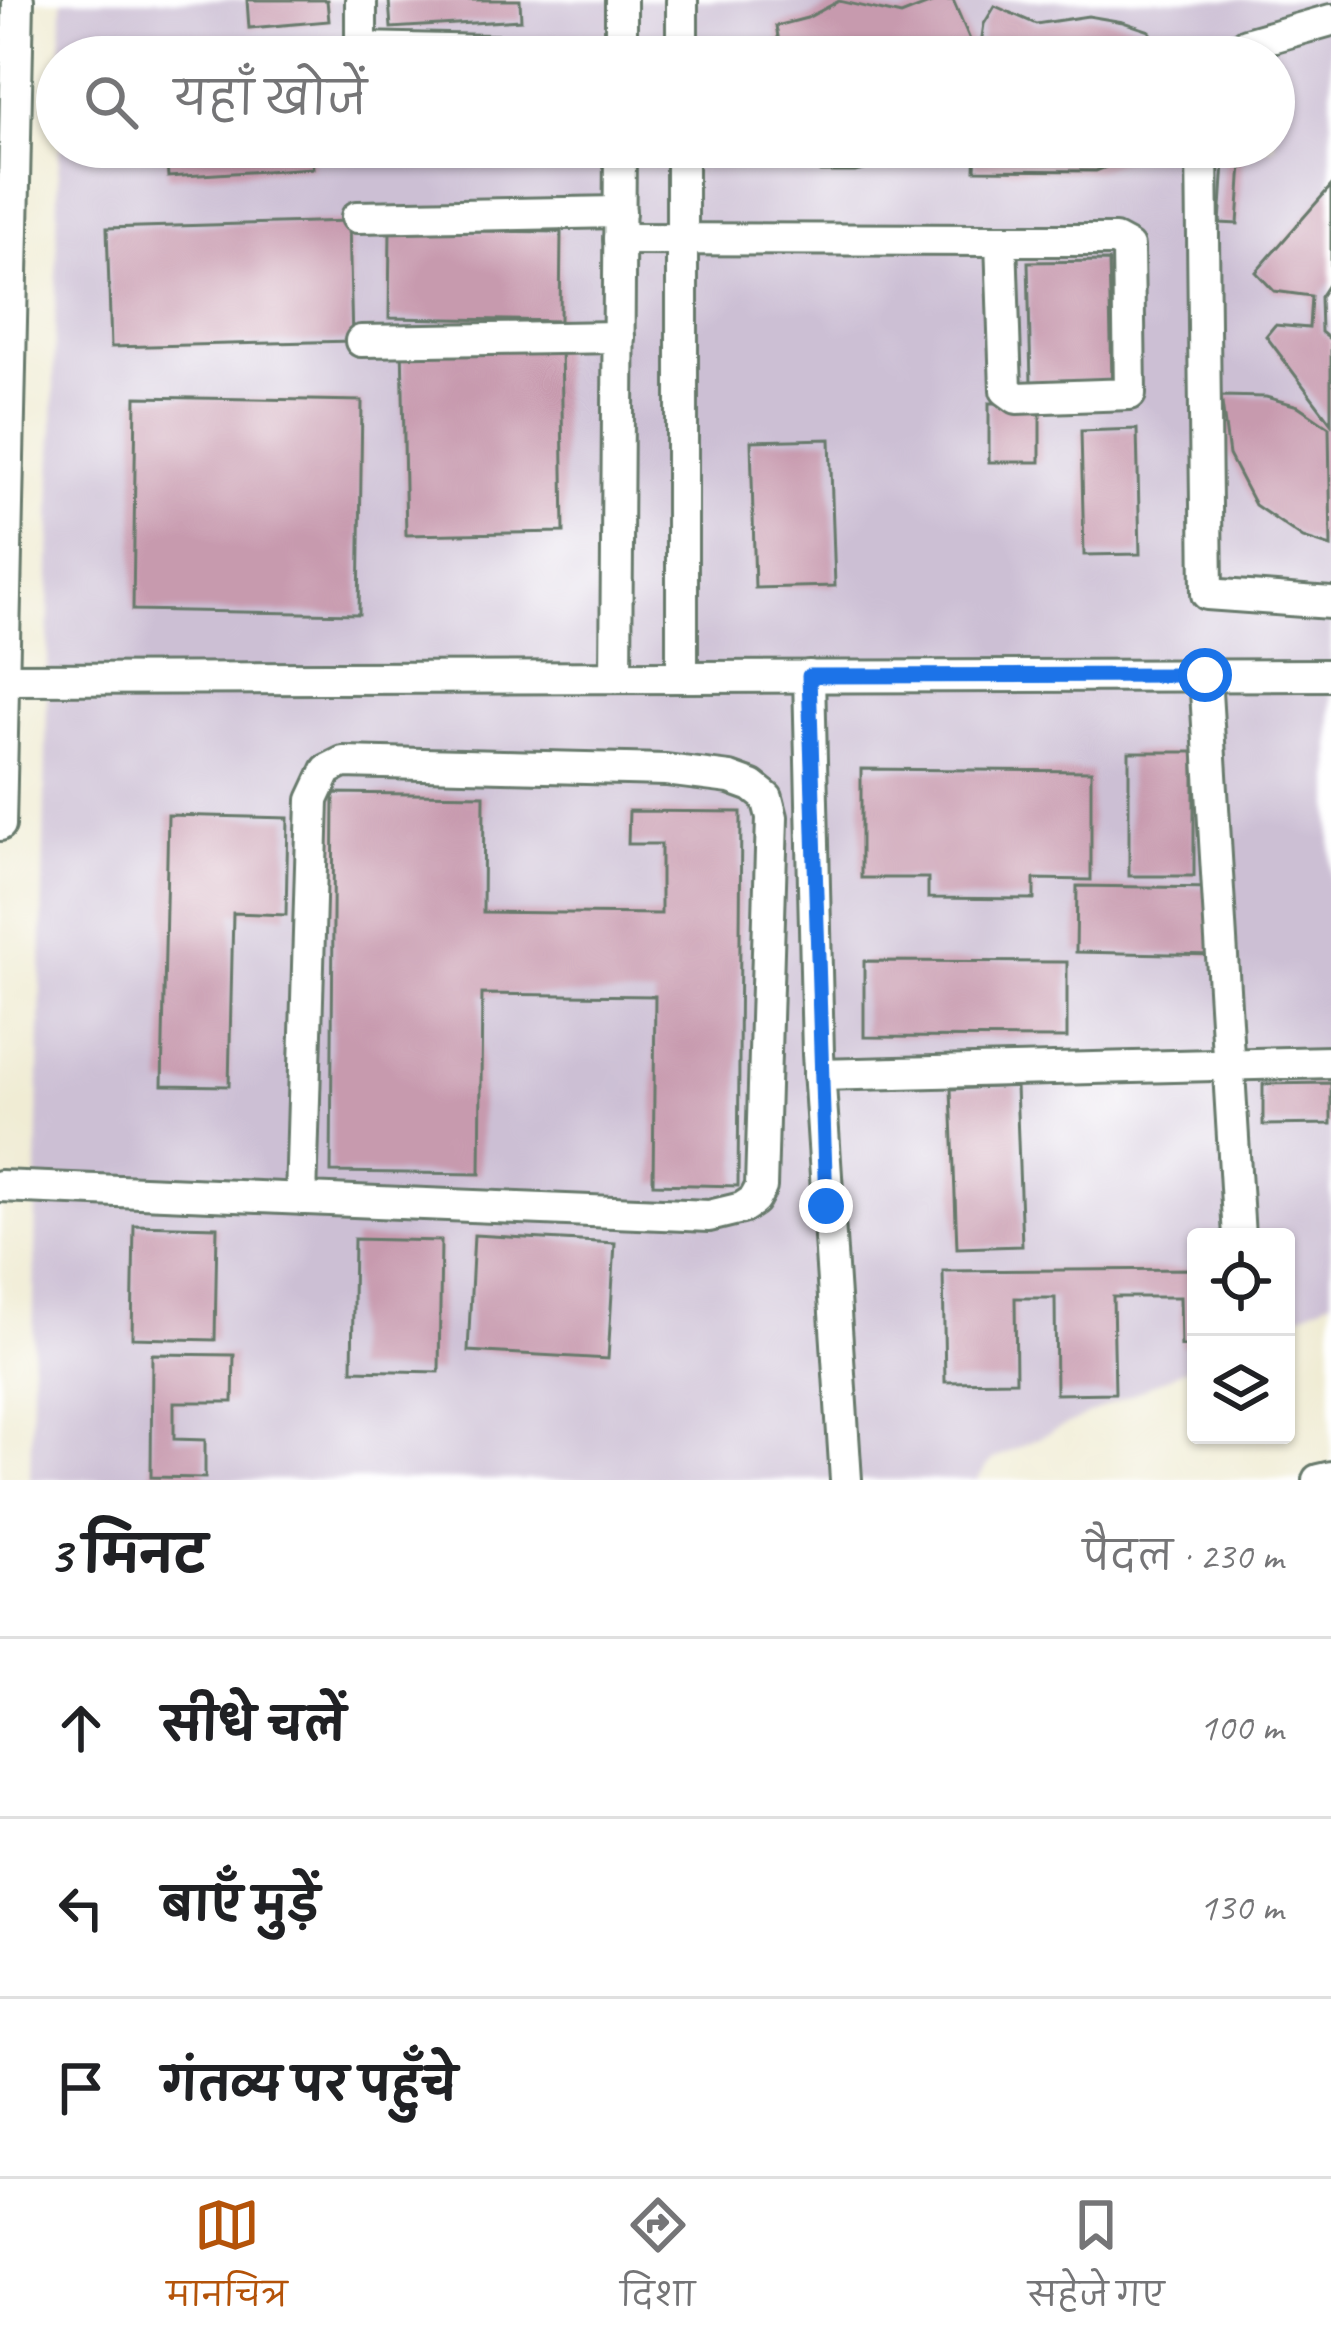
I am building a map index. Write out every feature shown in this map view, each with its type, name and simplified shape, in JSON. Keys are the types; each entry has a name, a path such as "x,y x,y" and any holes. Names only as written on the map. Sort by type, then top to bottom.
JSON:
{"street":[{"path":"0,825 7,214 18,0"},
{"path":"361,0 362,36"},
{"path":"621,0 621,36"},
{"path":"682,0 682,36"},
{"path":"1274,36 1331,20"},
{"path":"616,677 620,168"},
{"path":"682,168 682,676"},
{"path":"1202,168 1207,594 1331,603"},
{"path":"357,217 620,225 681,242 1000,240 1115,240 1128,247 1130,394 1017,398 1006,390 1000,240"},
{"path":"362,341 619,337"},
{"path":"1205,675 1238,1228"},
{"path":"4,679 1331,675"},
{"path":"809,676 820,1075 846,1480"},
{"path":"0,1186 710,1216 742,1208 754,1200 761,1186 767,1101 772,817 767,798 730,778 666,770 343,762 327,770 314,800 301,1198"},
{"path":"820,1075 1331,1062"},
{"path":"1318,1480 1331,1477"}],"shaded area":[{"path":"62,0 1331,0 1331,1300 1295,1317 1295,1228 1187,1228 1187,1368 992,1460 977,1480 30,1480 59,168 1295,168 1295,36 61,36"}],"building":[{"path":"247,0 327,0 329,21 249,28"},
{"path":"389,0 520,0 521,20 391,28"},
{"path":"939,0 953,0 968,36 778,36 776,26 807,18 839,1 901,15"},
{"path":"995,6 1036,24 1088,16 1123,22 1150,31 1150,36 982,36"},
{"path":"167,168 313,168 168,177"},
{"path":"813,168 873,168 855,172"},
{"path":"975,168 1103,168 1096,171"},
{"path":"1224,168 1242,168 1238,224 1220,223"},
{"path":"1331,186 1331,280 1320,297 1321,332 1331,340 1331,423 1266,336 1275,325 1309,328 1311,296 1274,291 1256,272"},
{"path":"349,221 352,341 111,347 107,228"},
{"path":"390,230 561,232 560,321 389,318"},
{"path":"1109,261 1112,380 1031,382 1028,262"},
{"path":"561,341 564,532 406,535 402,343"},
{"path":"1221,396 1266,397 1298,406 1329,427 1331,547 1303,538 1255,505 1229,455"},
{"path":"136,397 362,401 359,614 133,610"},
{"path":"989,403 1040,403 1040,462 989,462"},
{"path":"1137,429 1140,554 1084,555 1081,431"},
{"path":"830,439 835,586 755,588 751,441"},
{"path":"1129,752 1194,752 1194,876 1129,876"},
{"path":"861,769 1091,771 1091,880 1034,879 1034,899 928,898 928,878 861,878"},
{"path":"334,793 484,795 483,912 661,914 661,844 628,844 629,811 741,812 738,1186 653,1184 655,996 482,994 480,1174 331,1172"},
{"path":"168,815 288,818 286,915 233,913 229,1086 162,1085"},
{"path":"1077,886 1217,888 1216,955 1076,952"},
{"path":"864,961 1067,962 1067,1038 864,1037"},
{"path":"1331,1083 1331,1124 1263,1125 1263,1084"},
{"path":"1016,1086 1022,1246 957,1248 951,1089"},
{"path":"134,1225 217,1227 215,1340 132,1338"},
{"path":"474,1235 615,1243 608,1359 468,1351"},
{"path":"354,1239 441,1241 439,1372 352,1370"},
{"path":"1187,1269 1187,1346 1181,1346 1180,1297 1113,1297 1115,1393 1056,1394 1055,1298 1015,1298 1016,1381 945,1382 943,1271"},
{"path":"152,1354 234,1355 233,1402 174,1402 174,1439 205,1440 205,1478 151,1477"}],"route":[{"path":"826,1206 809,676 1205,675"}]}
